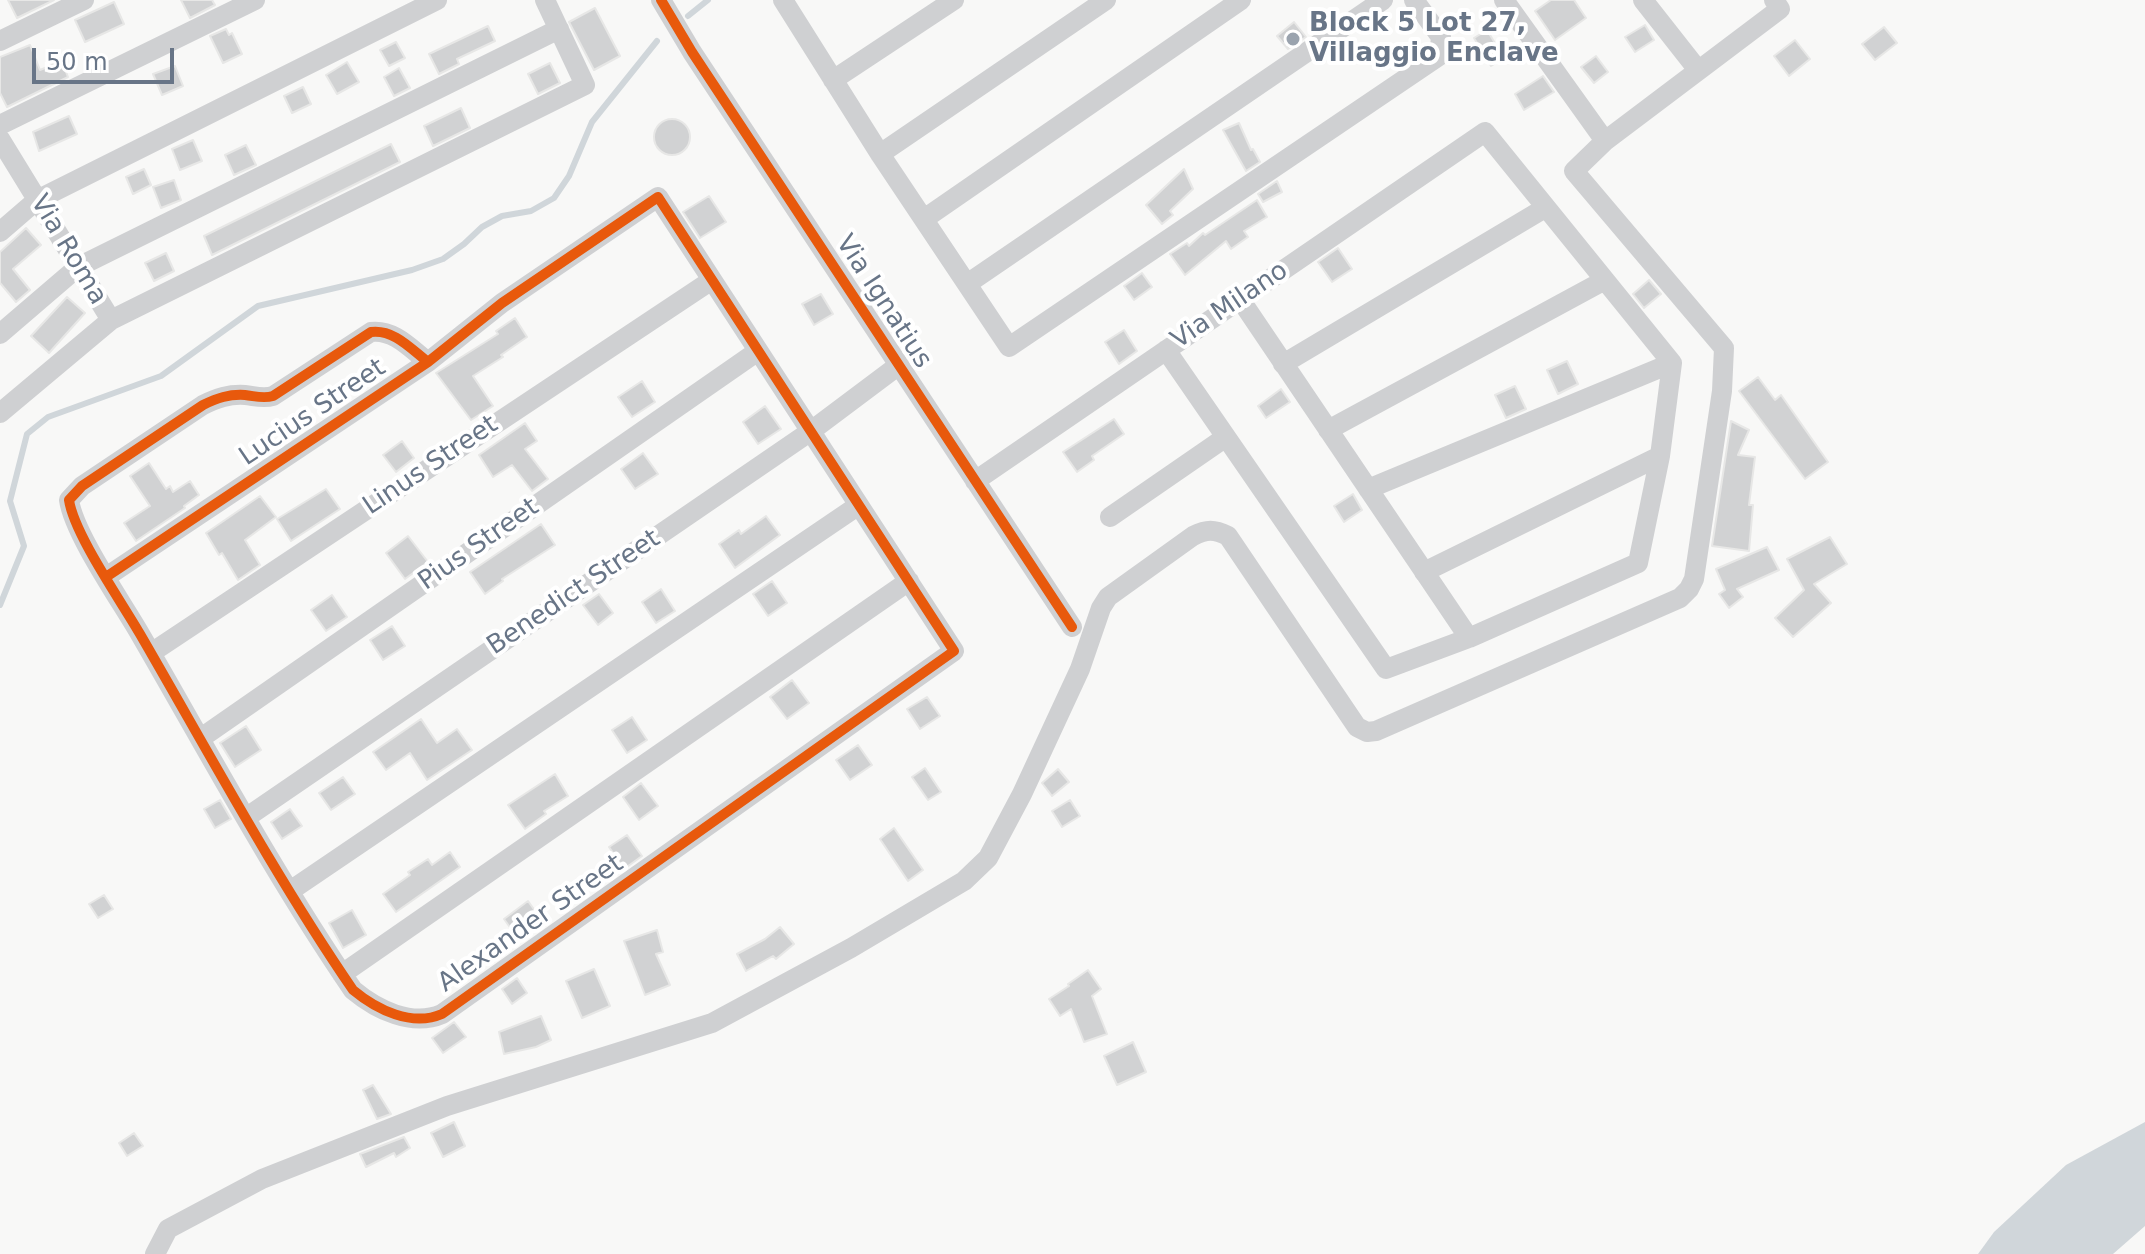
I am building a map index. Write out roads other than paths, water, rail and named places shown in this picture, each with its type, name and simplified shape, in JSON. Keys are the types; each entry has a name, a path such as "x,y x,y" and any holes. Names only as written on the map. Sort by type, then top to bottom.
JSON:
{"street":[{"path":"0,41 84,0"},
{"path":"0,125 255,0"},
{"path":"0,232 37,200 437,0"},
{"path":"0,413 111,320 585,85 545,0"},
{"path":"783,0 880,154 1009,347 1439,56 1441,37 1414,0"},
{"path":"833,80 954,0"},
{"path":"880,154 1106,0"},
{"path":"924,219 1241,0"},
{"path":"967,284 1383,0"},
{"path":"1504,0 1605,141"},
{"path":"1643,0 1698,70"},
{"path":"155,1254 168,1229 262,1179 447,1106 712,1023 851,948 964,881 988,858 1022,794 1080,669 1101,608 1108,597 1204,530 1216,530 1228,536 1357,727 1367,732 1391,725 1680,598 1694,579 1722,391 1724,348 1574,171 1605,141 1780,9 1774,0"},
{"name":"Via Ignatius","path":"663,4 1072,627"},
{"path":"0,334 78,267 559,29"},
{"name":"Via Milano","path":"975,481 1485,132 1545,208"},
{"name":"Via Roma","path":"0,139 111,320"},
{"name":"Lucius Street","path":"106,577 428,362 502,303 658,197 712,280"},
{"path":"1166,350 1386,669 1469,638 1638,563 1660,456 1672,363 1545,208 1283,364"},
{"path":"342,974 909,581 712,280"},
{"name":"Linus Street","path":"151,653 712,280"},
{"path":"1328,430 1605,280"},
{"path":"1240,299 1469,638"},
{"name":"Alexander Street","path":"428,362 394,336 383,331 371,332 273,396 224,396 203,405 82,486 69,500 76,523 106,577 290,891 353,990 366,1001 416,1020 442,1014 954,651 909,581"},
{"name":"Pius Street","path":"201,738 758,351"},
{"path":"1368,489 1672,363"},
{"name":"Benedict Street","path":"247,817 811,431 899,365"},
{"path":"1110,517 1226,437"},
{"path":"1424,572 1660,456"},
{"path":"290,891 859,505"}],"waterway":[{"path":"688,16 708,0"},
{"path":"0,605 24,546 10,501 27,434 48,417 161,376 258,306 412,270 443,259 482,227 502,216 531,211 554,198 569,176 592,122 657,41"}],"place":[{"name":"Block 5 Lot 27, Villaggio Enclave","path":"1293,39"}]}
